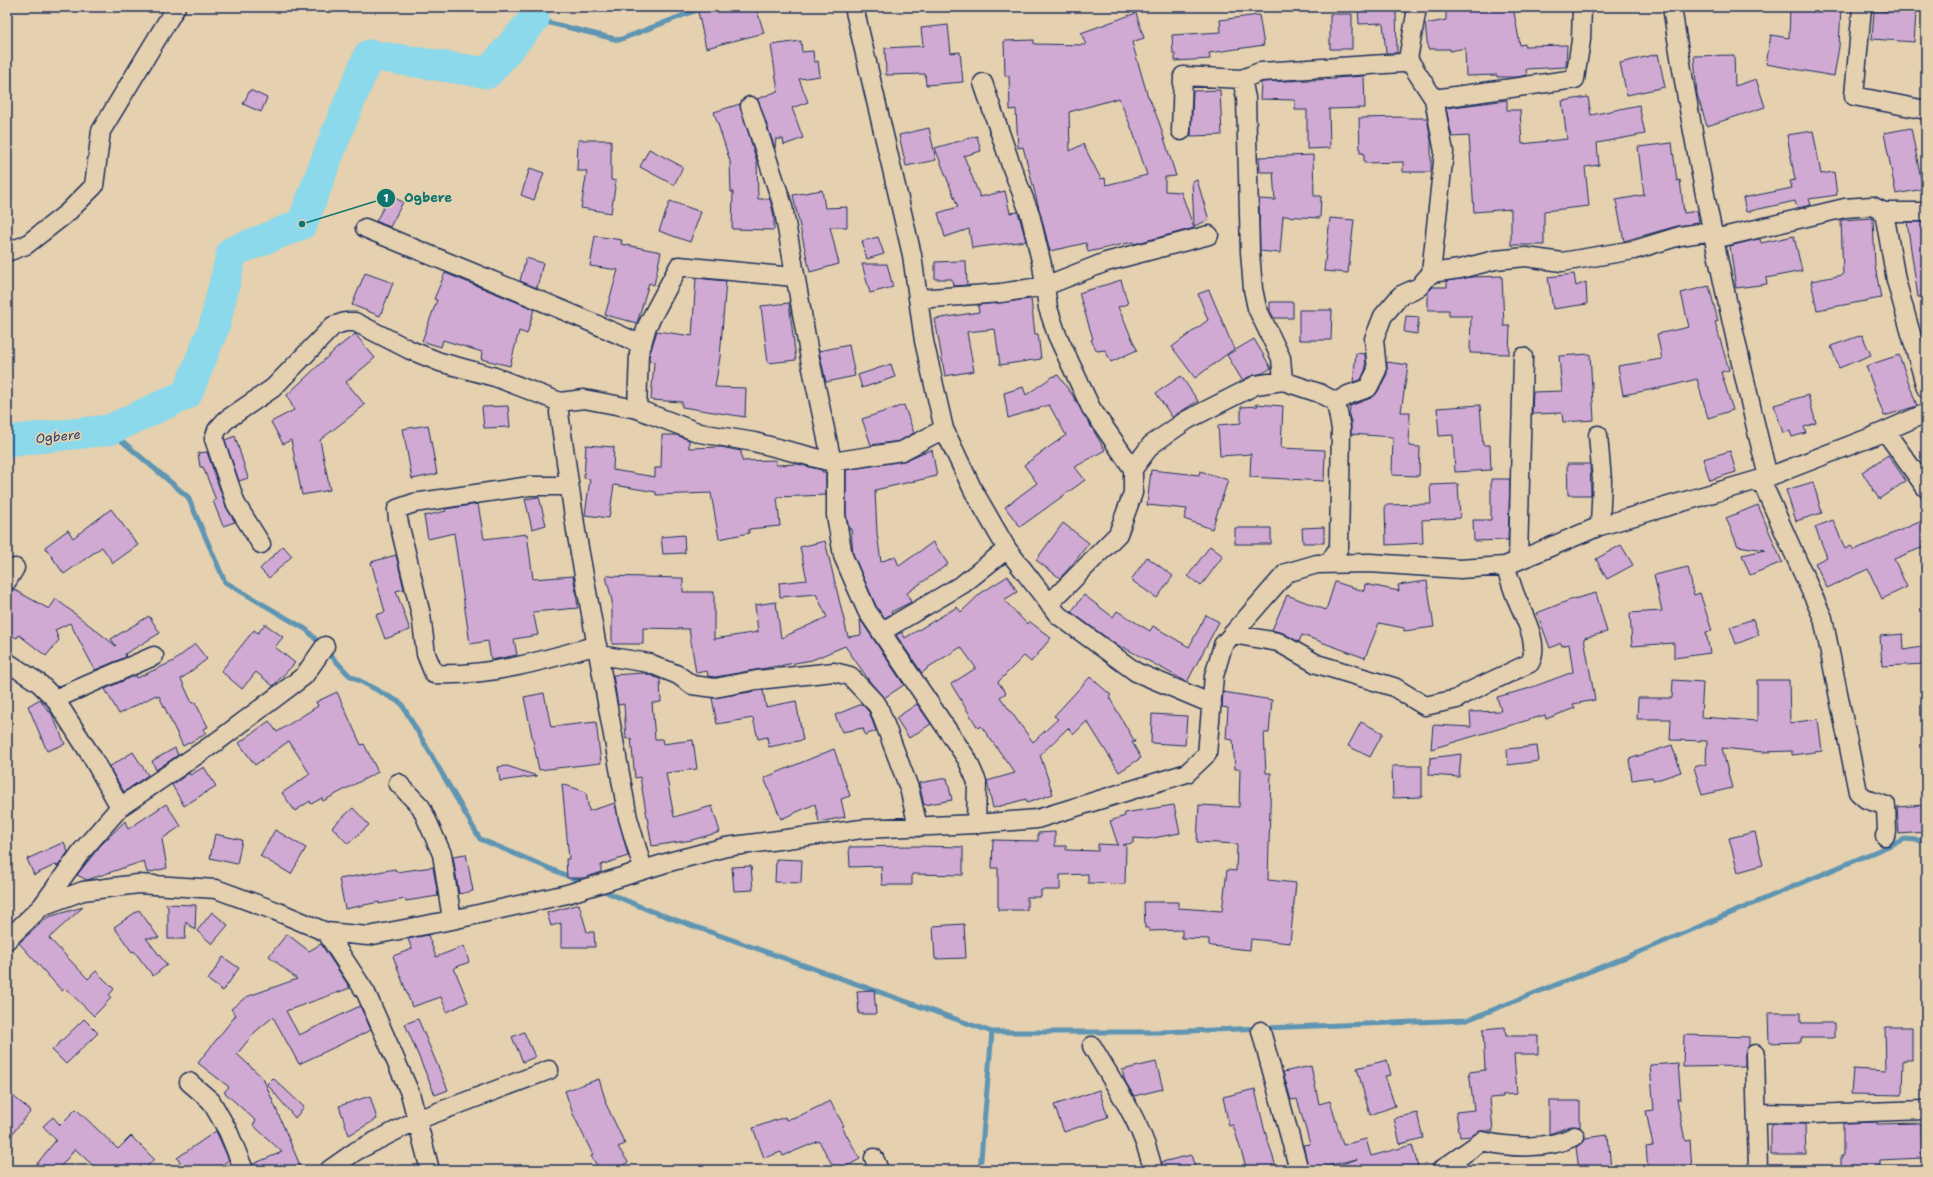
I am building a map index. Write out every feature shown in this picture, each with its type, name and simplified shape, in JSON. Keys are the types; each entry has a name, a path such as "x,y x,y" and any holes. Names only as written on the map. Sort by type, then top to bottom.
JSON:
{"street":[{"path":"7,252 26,244 66,213 94,186 102,131 176,7"},
{"path":"854,7 912,255 924,341 944,429 973,490 1007,549 1058,614 1136,672 1212,704"},
{"path":"1336,402 1348,395 1368,388 1377,370 1374,339 1383,316 1401,295 1419,287 1431,273 1444,152 1434,99 1408,59 1416,14 1415,7"},
{"path":"1434,99 1575,79 1581,40 1582,7"},
{"path":"1672,7 1691,125 1764,478 1823,618 1858,792 1866,799 1886,806 1887,832 1885,836"},
{"path":"1862,7 1854,96 1926,110"},
{"path":"1181,131 1183,76 1242,79 1260,72 1400,63 1408,59"},
{"path":"1242,79 1246,98 1250,252 1253,289 1257,308 1281,358 1283,382"},
{"path":"983,82 1012,168 1030,214 1042,265 1048,308 1057,335 1091,408 1134,469"},
{"path":"750,106 783,206 794,278 810,359 832,462 836,470 836,515 844,556 867,611 968,759 977,782 976,824"},
{"path":"1431,273 1460,269 1495,260 1526,257 1562,262 1634,250 1680,236 1714,235 1845,208 1872,206 1884,212 1926,212"},
{"path":"1884,212 1896,280 1926,388"},
{"path":"365,228 463,270 572,312 642,345"},
{"path":"918,298 1001,293 1045,286 1106,262 1209,235"},
{"path":"637,409 639,354 647,326 680,266 794,278"},
{"path":"261,544 236,504 214,440 217,430 226,420 273,388 333,326 345,322 355,322 440,362 495,377 560,402 584,399 637,409 700,433 754,442 832,462 902,451 944,429"},
{"path":"1232,634 1278,642 1317,664 1394,687 1425,706 1457,699 1464,694 1530,663 1533,657 1533,643 1512,563 1522,357"},
{"path":"1050,604 1118,534 1133,493 1134,469 1151,445 1187,420 1256,386 1283,382 1319,393 1336,402"},
{"path":"560,402 559,413 569,486 598,650 628,818 643,870"},
{"path":"1329,563 1339,547 1341,429 1336,402"},
{"path":"42,906 83,891 138,884 216,889 326,932 368,936 452,920 567,894 643,870 726,847 862,829 976,824 1037,819 1187,773 1207,754 1214,676 1223,645 1286,573 1316,564 1329,563 1370,563 1460,569 1512,563 1600,526 1764,478 1885,431 1926,413"},
{"path":"1885,431 1926,488"},
{"path":"1598,435 1602,480 1600,526"},
{"path":"569,486 530,486 414,503 397,509 398,519 421,615 426,654 434,674 449,675 495,670 598,650 648,663 678,675 692,685 715,688 757,680 834,672 850,676 878,706 909,788 918,826"},
{"path":"881,632 963,584 1007,549"},
{"path":"7,940 42,906 81,852 120,807 220,740 304,676 325,646"},
{"path":"55,699 154,656"},
{"path":"7,662 39,683 55,699 92,757 120,807"},
{"path":"398,783 421,807 442,854 452,920"},
{"path":"326,932 366,993 410,1093 430,1170"},
{"path":"1262,1031 1299,1170"},
{"path":"1092,1046 1119,1093 1135,1116 1149,1151 1153,1170"},
{"path":"1755,1054 1758,1170"},
{"path":"329,1170 356,1150 417,1120 549,1070"},
{"path":"189,1082 211,1101 228,1131 243,1169"},
{"path":"1757,1113 1810,1114 1926,1110"},
{"path":"1441,1170 1482,1141 1496,1145 1532,1146 1552,1143 1575,1136"}],"building":[{"path":"697,7 756,7 764,33 706,48"},
{"path":"1358,7 1396,7 1397,53 1386,53 1383,23 1359,24"},
{"path":"1446,7 1513,7 1520,45 1567,45 1566,67 1526,69 1527,75 1517,77 1497,77 1497,75 1466,76 1465,48 1450,51 1450,49 1428,49 1425,24 1446,20"},
{"path":"1790,7 1841,7 1839,47 1834,76 1766,64 1771,35 1789,38"},
{"path":"1874,11 1916,13 1914,42 1872,39"},
{"path":"1136,13 1144,38 1132,42 1148,97 1159,122 1176,176 1165,177 1165,191 1181,192 1194,228 1134,244 1133,242 1088,252 1086,243 1050,251 1023,147 1018,148 1016,109 1010,110 1009,76 1005,76 1004,41 1034,40 1034,44 1086,45 1081,33","holes":["1119,98 1133,132 1147,175 1106,185 1105,178 1101,179 1083,144 1070,151 1069,112"]},
{"path":"1330,14 1352,14 1352,49 1330,49"},
{"path":"1259,15 1264,45 1209,53 1210,59 1175,61 1172,35 1221,32 1220,20"},
{"path":"948,25 951,53 960,52 963,82 926,85 925,74 886,75 885,48 923,46 921,28"},
{"path":"801,41 802,52 813,51 814,62 818,61 820,76 799,79 808,102 792,108 803,138 784,145 783,139 776,139 775,148 757,99 778,91 771,45"},
{"path":"1658,54 1665,87 1627,95 1620,63"},
{"path":"1734,55 1735,86 1756,79 1765,107 1707,126 1697,94 1694,56"},
{"path":"1364,76 1365,108 1329,109 1330,148 1307,149 1307,110 1295,110 1295,100 1260,99 1262,82 1335,79"},
{"path":"250,90 267,98 261,112 243,104"},
{"path":"1220,90 1222,135 1191,136 1193,91"},
{"path":"1588,97 1591,115 1639,105 1645,134 1597,143 1599,165 1585,167 1589,206 1544,211 1544,245 1511,245 1511,209 1474,212 1469,136 1452,137 1446,108 1507,100 1507,110 1520,110 1522,144 1567,139 1562,101"},
{"path":"740,104 757,162 758,199 770,199 774,216 774,230 732,229 733,192 731,192 730,161 714,112"},
{"path":"1359,118 1427,118 1431,140 1431,172 1403,172 1403,162 1364,163 1364,153 1360,153"},
{"path":"929,128 936,160 906,166 899,135"},
{"path":"1911,128 1923,189 1896,194 1884,133"},
{"path":"1813,131 1821,174 1834,172 1837,195 1809,199 1811,205 1797,208 1795,201 1746,212 1743,198 1792,188 1790,181 1795,180 1787,135"},
{"path":"977,136 981,151 964,156 980,197 1005,191 1010,213 1018,212 1026,241 972,248 969,229 945,237 938,213 958,207 935,148"},
{"path":"578,140 611,140 611,180 616,181 611,213 581,208 587,171 577,171"},
{"path":"1672,143 1677,181 1680,180 1684,213 1697,211 1699,223 1677,226 1624,241 1616,200 1644,195 1638,147"},
{"path":"649,149 683,167 674,185 640,167"},
{"path":"1313,155 1314,196 1321,196 1320,218 1283,216 1280,253 1260,251 1259,199 1275,200 1273,172 1260,172 1259,157"},
{"path":"530,168 544,173 534,200 521,195"},
{"path":"1197,180 1209,220 1194,226 1192,181"},
{"path":"822,190 825,208 847,207 847,227 830,227 839,264 810,272 793,195"},
{"path":"390,196 403,202 390,227 376,221"},
{"path":"670,201 701,212 690,242 659,231"},
{"path":"1330,218 1354,220 1348,273 1324,271"},
{"path":"1873,218 1875,266 1881,298 1817,310 1811,281 1843,275 1841,220"},
{"path":"1907,222 1926,222 1926,297 1918,297"},
{"path":"595,236 622,240 621,244 661,252 654,285 649,283 637,323 605,315 618,270 590,266"},
{"path":"1794,236 1802,271 1766,278 1767,284 1736,288 1730,246 1758,239 1760,239 1761,243"},
{"path":"878,237 884,254 867,259 862,241"},
{"path":"526,258 543,263 537,288 520,281"},
{"path":"966,261 967,285 953,286 952,279 935,279 935,262"},
{"path":"862,264 887,264 893,287 870,293"},
{"path":"365,273 393,283 380,316 352,305"},
{"path":"445,273 534,309 527,334 519,331 510,366 481,359 482,352 443,340 441,347 422,341 437,300 434,299"},
{"path":"1574,274 1576,286 1586,282 1587,304 1553,309 1548,277"},
{"path":"1502,276 1504,326 1510,326 1509,354 1470,353 1471,316 1449,316 1449,310 1428,310 1428,292 1433,287 1447,287 1447,281 1472,277"},
{"path":"696,278 726,281 720,357 715,387 746,388 745,417 682,407 682,402 651,400 654,362 649,361 649,356 657,331 692,336"},
{"path":"1121,280 1128,304 1118,307 1137,350 1111,362 1105,350 1097,351 1091,340 1093,339 1079,293"},
{"path":"1709,286 1718,321 1715,322 1729,370 1721,372 1733,410 1708,418 1697,379 1623,395 1618,366 1662,359 1657,334 1689,327 1681,293"},
{"path":"1209,290 1234,349 1195,378 1172,347 1208,320 1198,294"},
{"path":"1031,299 1035,334 1038,334 1041,359 1000,365 995,329 967,332 974,371 945,376 935,319 979,312 978,305"},
{"path":"1270,302 1293,302 1293,318 1274,318 1270,311"},
{"path":"789,303 796,360 768,363 761,306"},
{"path":"1299,310 1332,310 1331,340 1299,340"},
{"path":"1406,316 1419,317 1417,334 1404,332"},
{"path":"355,334 375,358 346,382 365,405 320,440 330,490 302,495 291,440 283,444 271,422 294,410 287,395 337,348"},
{"path":"1862,335 1871,355 1839,368 1831,346"},
{"path":"1254,339 1271,368 1263,373 1242,380 1227,355"},
{"path":"849,345 855,376 826,382 819,351"},
{"path":"1356,353 1365,354 1366,368 1361,380 1353,382"},
{"path":"1590,354 1594,420 1563,422 1562,413 1532,414 1533,392 1562,391 1559,356"},
{"path":"1899,355 1917,406 1884,416 1866,366"},
{"path":"1387,362 1408,365 1401,412 1410,412 1409,446 1420,447 1419,476 1392,475 1393,437 1351,434 1351,421 1349,416 1350,406 1371,398 1377,393 1387,374"},
{"path":"891,364 895,377 862,388 858,375"},
{"path":"1058,375 1073,396 1105,450 1075,467 1085,480 1020,527 1005,507 1037,483 1024,465 1066,435 1049,405 1008,418 1004,393 1023,387 1026,395 1052,377"},
{"path":"1181,376 1198,401 1172,417 1156,393"},
{"path":"1808,395 1816,423 1804,427 1806,433 1792,437 1790,431 1783,433 1774,405"},
{"path":"1256,404 1283,406 1281,448 1325,450 1324,481 1250,477 1251,454 1220,456 1218,425 1241,423 1241,407 1258,406"},
{"path":"904,405 914,433 899,441 871,445 862,419"},
{"path":"1480,405 1483,445 1490,445 1491,470 1455,472 1453,435 1439,436 1437,408"},
{"path":"508,406 510,427 484,428 482,407"},
{"path":"428,425 437,474 412,479 403,429"},
{"path":"662,435 676,435 689,440 689,448 721,447 741,451 742,461 776,460 776,465 797,464 822,470 822,472 826,472 826,495 777,497 780,526 749,529 749,533 719,539 711,493 656,495 656,492 614,485 609,518 585,515 590,479 584,478 586,445 614,447 613,470 655,477 655,468 661,468"},
{"path":"235,436 248,478 239,481 225,440"},
{"path":"932,450 937,476 875,490 877,533 881,562 895,556 899,566 933,542 948,564 907,593 911,602 891,612 892,614 884,618 876,606 853,554 851,529 849,529 846,514 846,470 904,461"},
{"path":"1730,451 1736,472 1710,480 1703,459"},
{"path":"207,452 226,507 235,522 223,526 213,501 216,500 203,467 200,467 198,453"},
{"path":"1888,455 1906,481 1879,499 1862,472"},
{"path":"1567,464 1590,464 1591,495 1568,495"},
{"path":"1151,470 1199,475 1200,471 1228,480 1212,529 1184,519 1187,509 1147,505"},
{"path":"1491,479 1510,479 1508,540 1474,541 1473,520 1491,520"},
{"path":"1813,482 1822,513 1796,521 1786,490"},
{"path":"1458,484 1460,518 1422,520 1423,543 1386,545 1385,505 1431,504 1430,485"},
{"path":"539,497 546,525 532,529 525,499"},
{"path":"478,504 484,539 527,534 533,579 573,576 578,608 533,612 538,635 514,639 517,655 491,660 488,641 470,644 454,533 428,539 424,516 446,511 445,509"},
{"path":"1758,505 1782,562 1750,575 1742,555 1765,550 1738,546 1726,518"},
{"path":"111,509 138,545 113,563 102,547 64,574 45,547 68,530 73,538"},
{"path":"1833,520 1845,549 1851,546 1854,550 1922,521 1926,532 1926,546 1894,559 1907,587 1882,599 1868,569 1827,588 1815,563 1827,557 1815,527"},
{"path":"1063,523 1089,543 1060,578 1036,560"},
{"path":"1324,527 1324,543 1303,543 1302,528"},
{"path":"1235,528 1271,528 1271,544 1235,544"},
{"path":"684,535 685,553 663,554 661,537"},
{"path":"825,541 848,637 861,635 860,619 904,685 884,698 871,683 845,646 812,660 715,677 708,676 707,671 696,673 689,629 643,628 643,644 612,644 612,601 606,576 683,578 683,592 714,592 714,639 758,632 755,605 776,602 781,638 827,617 816,594 780,597 779,583 807,580 800,547"},
{"path":"1621,545 1633,565 1607,579 1596,559"},
{"path":"283,546 292,556 269,578 260,569"},
{"path":"1210,546 1223,556 1201,586 1188,576"},
{"path":"396,555 404,589 396,591 410,630 385,639 376,615 385,612 371,562"},
{"path":"1147,557 1173,576 1157,598 1131,580"},
{"path":"1688,567 1694,595 1700,593 1712,631 1706,632 1710,653 1674,658 1674,643 1632,646 1630,613 1662,611 1654,575"},
{"path":"1008,576 1017,592 1004,600 1027,624 1029,621 1051,638 1031,662 1024,656 998,682 1006,693 1000,697 1033,742 1058,719 1054,716 1090,677 1111,695 1109,697 1135,742 1132,742 1141,758 1119,772 1087,721 1074,734 1068,728 1040,755 1053,794 1027,803 1026,799 993,808 987,781 1015,773 981,726 978,728 951,684 976,668 961,647 927,668 922,673 896,635 902,632 905,638 957,607 961,612 981,593"},
{"path":"1427,581 1434,627 1404,631 1404,628 1379,623 1365,658 1302,635 1299,642 1283,633 1272,630 1287,595 1326,610 1335,582 1364,591 1365,584 1399,591 1398,585"},
{"path":"13,589 49,609 56,599 116,646 111,639 149,616 160,633 125,654 126,657 95,670 70,623 55,630 59,640 46,656 19,635 17,638 7,633 7,596"},
{"path":"1596,593 1607,632 1584,638 1595,700 1573,704 1575,708 1546,719 1545,715 1431,749 1433,725 1471,727 1470,712 1501,711 1497,697 1527,689 1573,672 1569,644 1562,646 1561,643 1550,648 1537,613 1570,600"},
{"path":"1084,595 1113,617 1117,611 1150,631 1153,626 1189,647 1206,615 1219,622 1187,682 1123,647 1122,649 1071,612"},
{"path":"1753,619 1759,635 1736,644 1730,627"},
{"path":"265,624 283,637 275,647 295,663 273,686 256,672 242,689 221,671 254,630 258,633"},
{"path":"1903,634 1904,650 1926,646 1926,664 1882,666 1880,636"},
{"path":"195,644 207,659 181,679 192,703 195,702 208,727 203,729 206,734 183,746 159,696 157,697 156,695 119,714 105,689 136,675 137,678 174,661"},
{"path":"644,673 660,679 661,702 652,703 655,739 662,739 663,744 693,740 697,769 666,773 674,817 712,806 720,832 692,840 652,846 640,777 635,778 631,738 626,739 624,704 618,705 613,675"},
{"path":"1673,680 1703,682 1701,717 1757,721 1757,680 1789,680 1790,723 1818,719 1822,751 1792,755 1792,751 1763,752 1722,748 1732,788 1702,795 1694,767 1706,764 1707,741 1670,740 1671,719 1637,719 1638,698 1672,698"},
{"path":"763,690 766,707 796,701 803,740 769,747 767,737 758,739 753,718 717,724 712,698"},
{"path":"337,692 361,745 364,744 378,772 323,801 322,798 311,804 310,801 295,811 282,793 310,774 289,741 255,765 239,743 269,721 277,732 318,706 316,702"},
{"path":"1223,692 1272,700 1269,733 1264,733 1266,773 1271,773 1268,880 1296,883 1290,943 1251,939 1250,950 1212,946 1209,945 1209,939 1182,938 1182,930 1149,931 1149,928 1145,928 1144,902 1178,902 1178,908 1222,911 1227,870 1236,871 1237,844 1197,842 1199,805 1239,807 1240,769 1235,769 1233,740 1226,739 1228,708 1222,707"},
{"path":"544,693 551,727 596,722 601,763 539,770 524,697"},
{"path":"40,699 49,712 51,712 65,744 47,751 28,706"},
{"path":"862,704 869,712 876,731 865,735 863,728 842,732 835,715"},
{"path":"917,704 931,724 909,738 896,718"},
{"path":"1152,714 1187,716 1185,745 1151,743"},
{"path":"1361,722 1383,733 1370,757 1348,746"},
{"path":"1672,745 1681,772 1654,781 1652,777 1632,780 1629,759"},
{"path":"1537,746 1539,761 1508,765 1507,749"},
{"path":"175,748 178,755 156,770 152,761"},
{"path":"834,749 850,796 841,799 845,817 819,822 815,804 781,819 764,778"},
{"path":"133,752 148,775 124,792 109,767"},
{"path":"1461,754 1459,777 1429,775 1430,758"},
{"path":"507,766 537,776 500,781 498,767"},
{"path":"1392,766 1422,766 1422,797 1393,798"},
{"path":"204,767 216,786 184,806 172,785 189,773 190,775"},
{"path":"947,778 952,800 924,805 919,783"},
{"path":"562,784 586,792 589,811 615,803 628,856 601,865 601,872 584,878 567,878 566,859 569,859"},
{"path":"166,804 181,826 162,839 167,868 147,873 144,861 87,880 77,875 100,846 125,821 128,829"},
{"path":"1174,805 1180,833 1148,839 1133,838 1133,843 1122,845 1126,845 1125,884 1088,883 1088,874 1060,875 1060,890 1041,890 1041,897 1027,897 1027,910 998,910 998,868 992,868 993,840 1038,841 1038,833 1055,832 1055,846 1066,846 1066,850 1098,851 1098,844 1118,845 1110,821 1125,816 1124,813"},
{"path":"1926,805 1926,832 1899,834 1897,807"},
{"path":"353,808 369,825 348,844 332,827"},
{"path":"275,830 306,848 291,874 260,856"},
{"path":"1755,832 1763,865 1738,872 1729,838"},
{"path":"215,834 242,840 237,864 210,858"},
{"path":"64,842 68,852 58,866 55,865 34,875 27,859"},
{"path":"849,847 963,847 963,875 912,874 912,885 882,885 881,866 850,867"},
{"path":"466,854 473,891 459,894 453,856"},
{"path":"776,859 802,860 801,883 775,882"},
{"path":"751,866 753,890 734,891 732,867"},
{"path":"433,867 438,896 406,901 405,899 379,904 379,902 345,909 339,879 395,869 396,872"},
{"path":"165,904 196,905 195,930 186,922 185,939 168,939 168,907"},
{"path":"579,904 587,932 594,932 595,947 561,947 561,923 551,926 547,913"},
{"path":"83,907 49,938 88,979 96,971 114,989 109,995 111,998 94,1016 65,988 62,991 19,943 48,917"},
{"path":"139,910 159,938 146,938 167,965 153,976 134,951 132,952 114,927"},
{"path":"212,912 228,925 212,944 197,931"},
{"path":"964,924 966,958 935,959 933,926"},
{"path":"287,934 309,951 321,944 350,988 286,1011 299,1035 360,1006 371,1030 299,1064 273,1017 255,1032 237,1054 263,1078 302,1170 254,1170 253,1164 282,1152 253,1125 256,1121 224,1092 229,1087 198,1063 236,1015 231,1009 246,997 297,979 269,956"},
{"path":"428,935 436,957 464,946 469,962 454,968 468,1002 447,1012 441,997 412,1007 393,956 412,949 408,939"},
{"path":"223,957 239,968 223,991 208,980"},
{"path":"874,990 876,1014 859,1014 857,991"},
{"path":"1768,1013 1801,1013 1801,1023 1834,1023 1834,1038 1801,1038 1801,1042 1769,1043"},
{"path":"84,1019 98,1033 66,1064 52,1050"},
{"path":"418,1019 448,1090 435,1095 405,1024"},
{"path":"1505,1027 1506,1036 1538,1036 1538,1054 1514,1054 1517,1094 1502,1095 1503,1097 1490,1098 1493,1131 1480,1131 1471,1136 1460,1137 1456,1112 1474,1110 1469,1072 1485,1070 1483,1029"},
{"path":"1885,1027 1912,1027 1912,1060 1903,1060 1902,1095 1851,1094 1853,1069 1886,1071"},
{"path":"524,1032 535,1057 523,1062 512,1037"},
{"path":"1684,1035 1749,1037 1749,1046 1745,1054 1745,1066 1683,1067"},
{"path":"1387,1060 1391,1075 1385,1076 1395,1106 1370,1115 1357,1068"},
{"path":"1156,1062 1163,1089 1134,1096 1125,1081 1122,1070"},
{"path":"1678,1063 1681,1099 1677,1099 1685,1141 1690,1140 1692,1170 1648,1170 1646,1147 1653,1146 1646,1111 1654,1110 1650,1065"},
{"path":"1311,1066 1319,1104 1330,1101 1343,1145 1366,1139 1371,1156 1412,1145 1419,1170 1338,1170 1337,1166 1357,1159 1309,1170 1303,1145 1310,1144 1297,1099 1291,1100 1283,1072"},
{"path":"273,1078 304,1107 295,1118 267,1084"},
{"path":"599,1079 605,1102 625,1144 618,1147 628,1162 616,1170 600,1170 591,1156 593,1155 573,1114 565,1091"},
{"path":"1255,1089 1264,1128 1277,1170 1247,1170 1233,1125 1229,1126 1223,1097"},
{"path":"1099,1090 1108,1117 1064,1132 1054,1105"},
{"path":"7,1091 31,1111 7,1140"},
{"path":"370,1096 377,1119 349,1135 339,1106"},
{"path":"830,1101 844,1126 842,1127 860,1159 840,1170 835,1170 819,1141 783,1156 781,1152 764,1158 753,1128 785,1117 786,1120 795,1118"},
{"path":"1549,1101 1580,1101 1580,1127 1571,1126 1549,1134"},
{"path":"76,1109 118,1149 131,1136 154,1159 144,1170 98,1170 75,1149 58,1170 32,1170 56,1140 43,1126 53,1117 60,1125"},
{"path":"1417,1113 1423,1138 1400,1144 1394,1118"},
{"path":"1877,1122 1877,1124 1921,1123 1922,1158 1880,1160 1880,1170 1841,1170 1841,1156 1843,1156 1843,1123"},
{"path":"1771,1124 1805,1124 1806,1155 1771,1155"},
{"path":"216,1131 229,1160 215,1170 185,1170 177,1158"},
{"path":"1608,1135 1611,1170 1579,1170 1576,1147 1583,1143 1585,1138"},
{"path":"1191,1155 1196,1170 1163,1170 1162,1162"}],"waterway":[{"name":"Ogbere","path":"7,441 109,430 187,394 214,327 232,252 302,224 339,127 369,55 488,73 534,19 533,7"},
{"path":"534,19 619,40 705,7"},
{"path":"109,430 188,497 225,582 307,630 349,675 401,703 480,839 584,883"},
{"path":"599,889 651,911 992,1032 1162,1032 1467,1020 1649,948 1905,839 1926,841"},
{"path":"980,1170 992,1032"}],"place":[{"name":"Ogbere","path":"302,224"}]}
